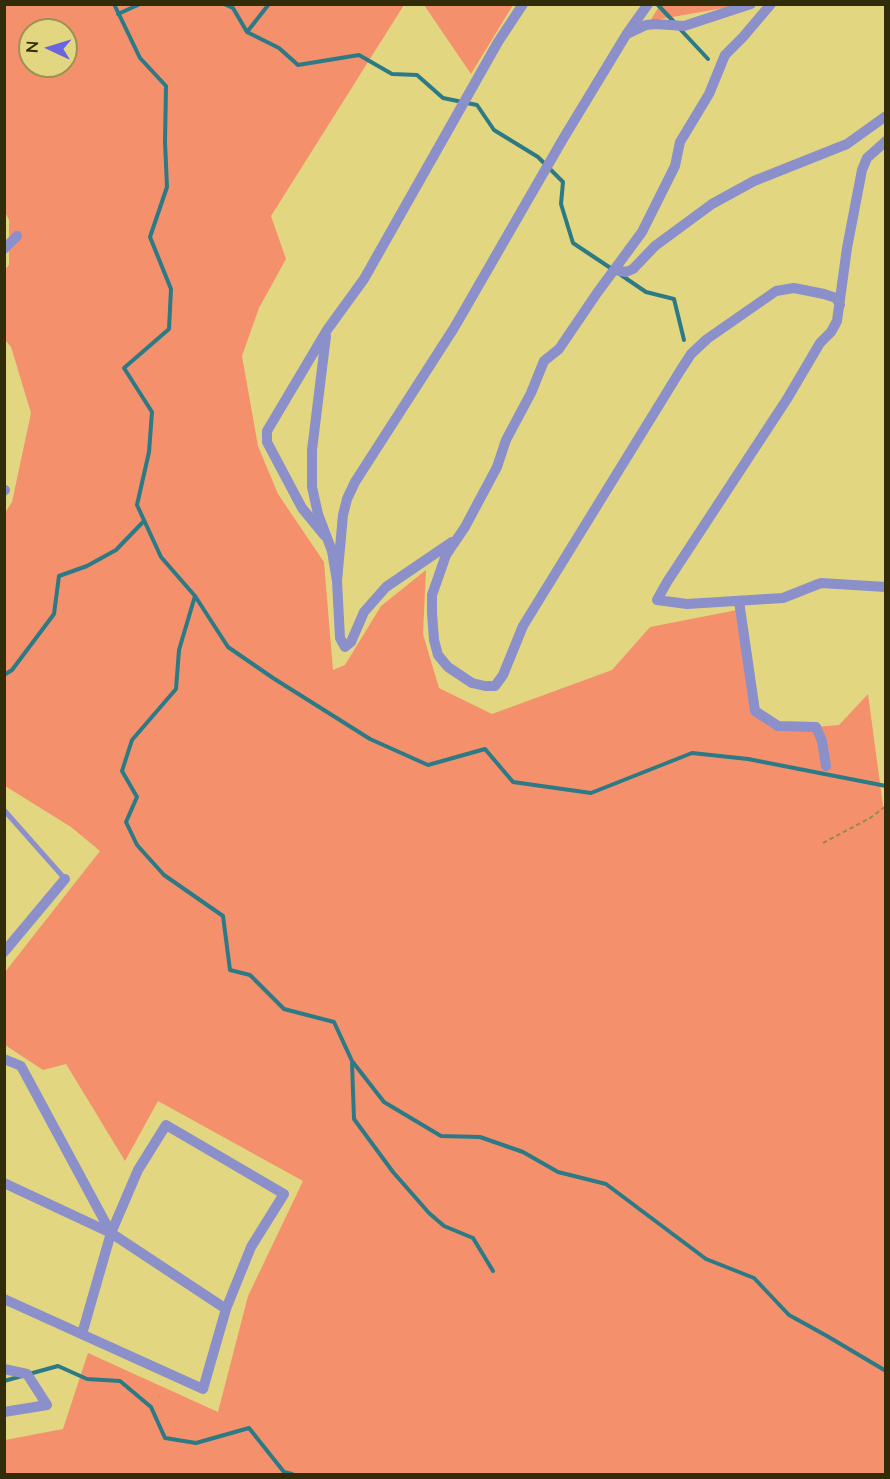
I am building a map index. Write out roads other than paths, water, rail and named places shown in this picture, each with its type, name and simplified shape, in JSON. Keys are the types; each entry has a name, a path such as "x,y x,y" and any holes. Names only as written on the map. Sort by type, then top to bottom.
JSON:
{"street":[{"path":"325,536 302,508 267,442 267,431 327,330 364,279 498,42 523,4"},
{"path":"337,581 343,515 355,482 454,328 626,34 648,4"},
{"path":"626,34 646,25 684,26 751,4"},
{"path":"771,4 725,55 709,94 680,142 675,166 642,232 560,349 544,362 531,393 506,440 497,467 446,555 432,595 432,613 434,640 438,655 448,667 472,683 495,686 503,675 523,626 691,354 707,339 776,291 794,288 824,294 836,298 840,305"},
{"path":"614,270 626,272 633,268 655,246 712,204 745,185 847,144 885,116"},
{"path":"885,141 867,159 862,170 847,248 837,321 831,332 820,343 787,399 657,600 687,604 783,598 821,583 885,587"},
{"path":"4,249 17,236"},
{"path":"327,330 320,369 312,450 312,487 318,514 332,551 337,581 340,638 345,647 351,642 364,612 386,587 457,539"},
{"path":"739,601 754,711 778,726 816,727 822,741 826,766"},
{"path":"4,952 64,879"},
{"path":"4,1059 21,1066 111,1233"},
{"path":"4,1299 203,1389 226,1308 251,1247 284,1194 166,1125 138,1170 111,1233 82,1334"},
{"path":"4,1183 111,1233 226,1308"},
{"path":"4,1369 27,1374 46,1405 4,1412"}],"lane":[{"path":"4,810 64,879"}],"waterway":[{"path":"114,4 140,58 166,86 167,187 150,237 171,289 169,329 124,368 152,412 149,452 137,505 161,557 195,596 228,647 370,739 428,765 485,749 513,782 591,793 692,753 748,759 886,786"},
{"path":"118,14 140,4"},
{"path":"224,4 233,8 247,32 279,48 298,65 359,55 392,74 417,75 443,98 477,105 494,130 538,157 563,182 561,204 573,243 612,269"},
{"path":"247,32 269,4"},
{"path":"657,4 675,23"},
{"path":"680,29 708,59"},
{"path":"621,275 646,292 674,299 684,340"},
{"path":"4,675 12,670 54,614 59,576 87,566 116,550 144,521"},
{"path":"195,596 179,650 176,689 132,740 122,771 137,797 126,822 137,845 164,875 223,916 230,970 250,975 284,1009 334,1022 352,1061 384,1102 441,1136 480,1137 523,1152 558,1172 606,1184 706,1259 754,1278 789,1315 886,1371"},
{"path":"352,1063 354,1119 393,1172 429,1213 444,1226 473,1238 493,1271"},
{"path":"29,1374 58,1366 87,1379 120,1381 151,1407 165,1438 196,1443 249,1428 284,1472 292,1474"},
{"path":"4,1381 22,1376"}]}
